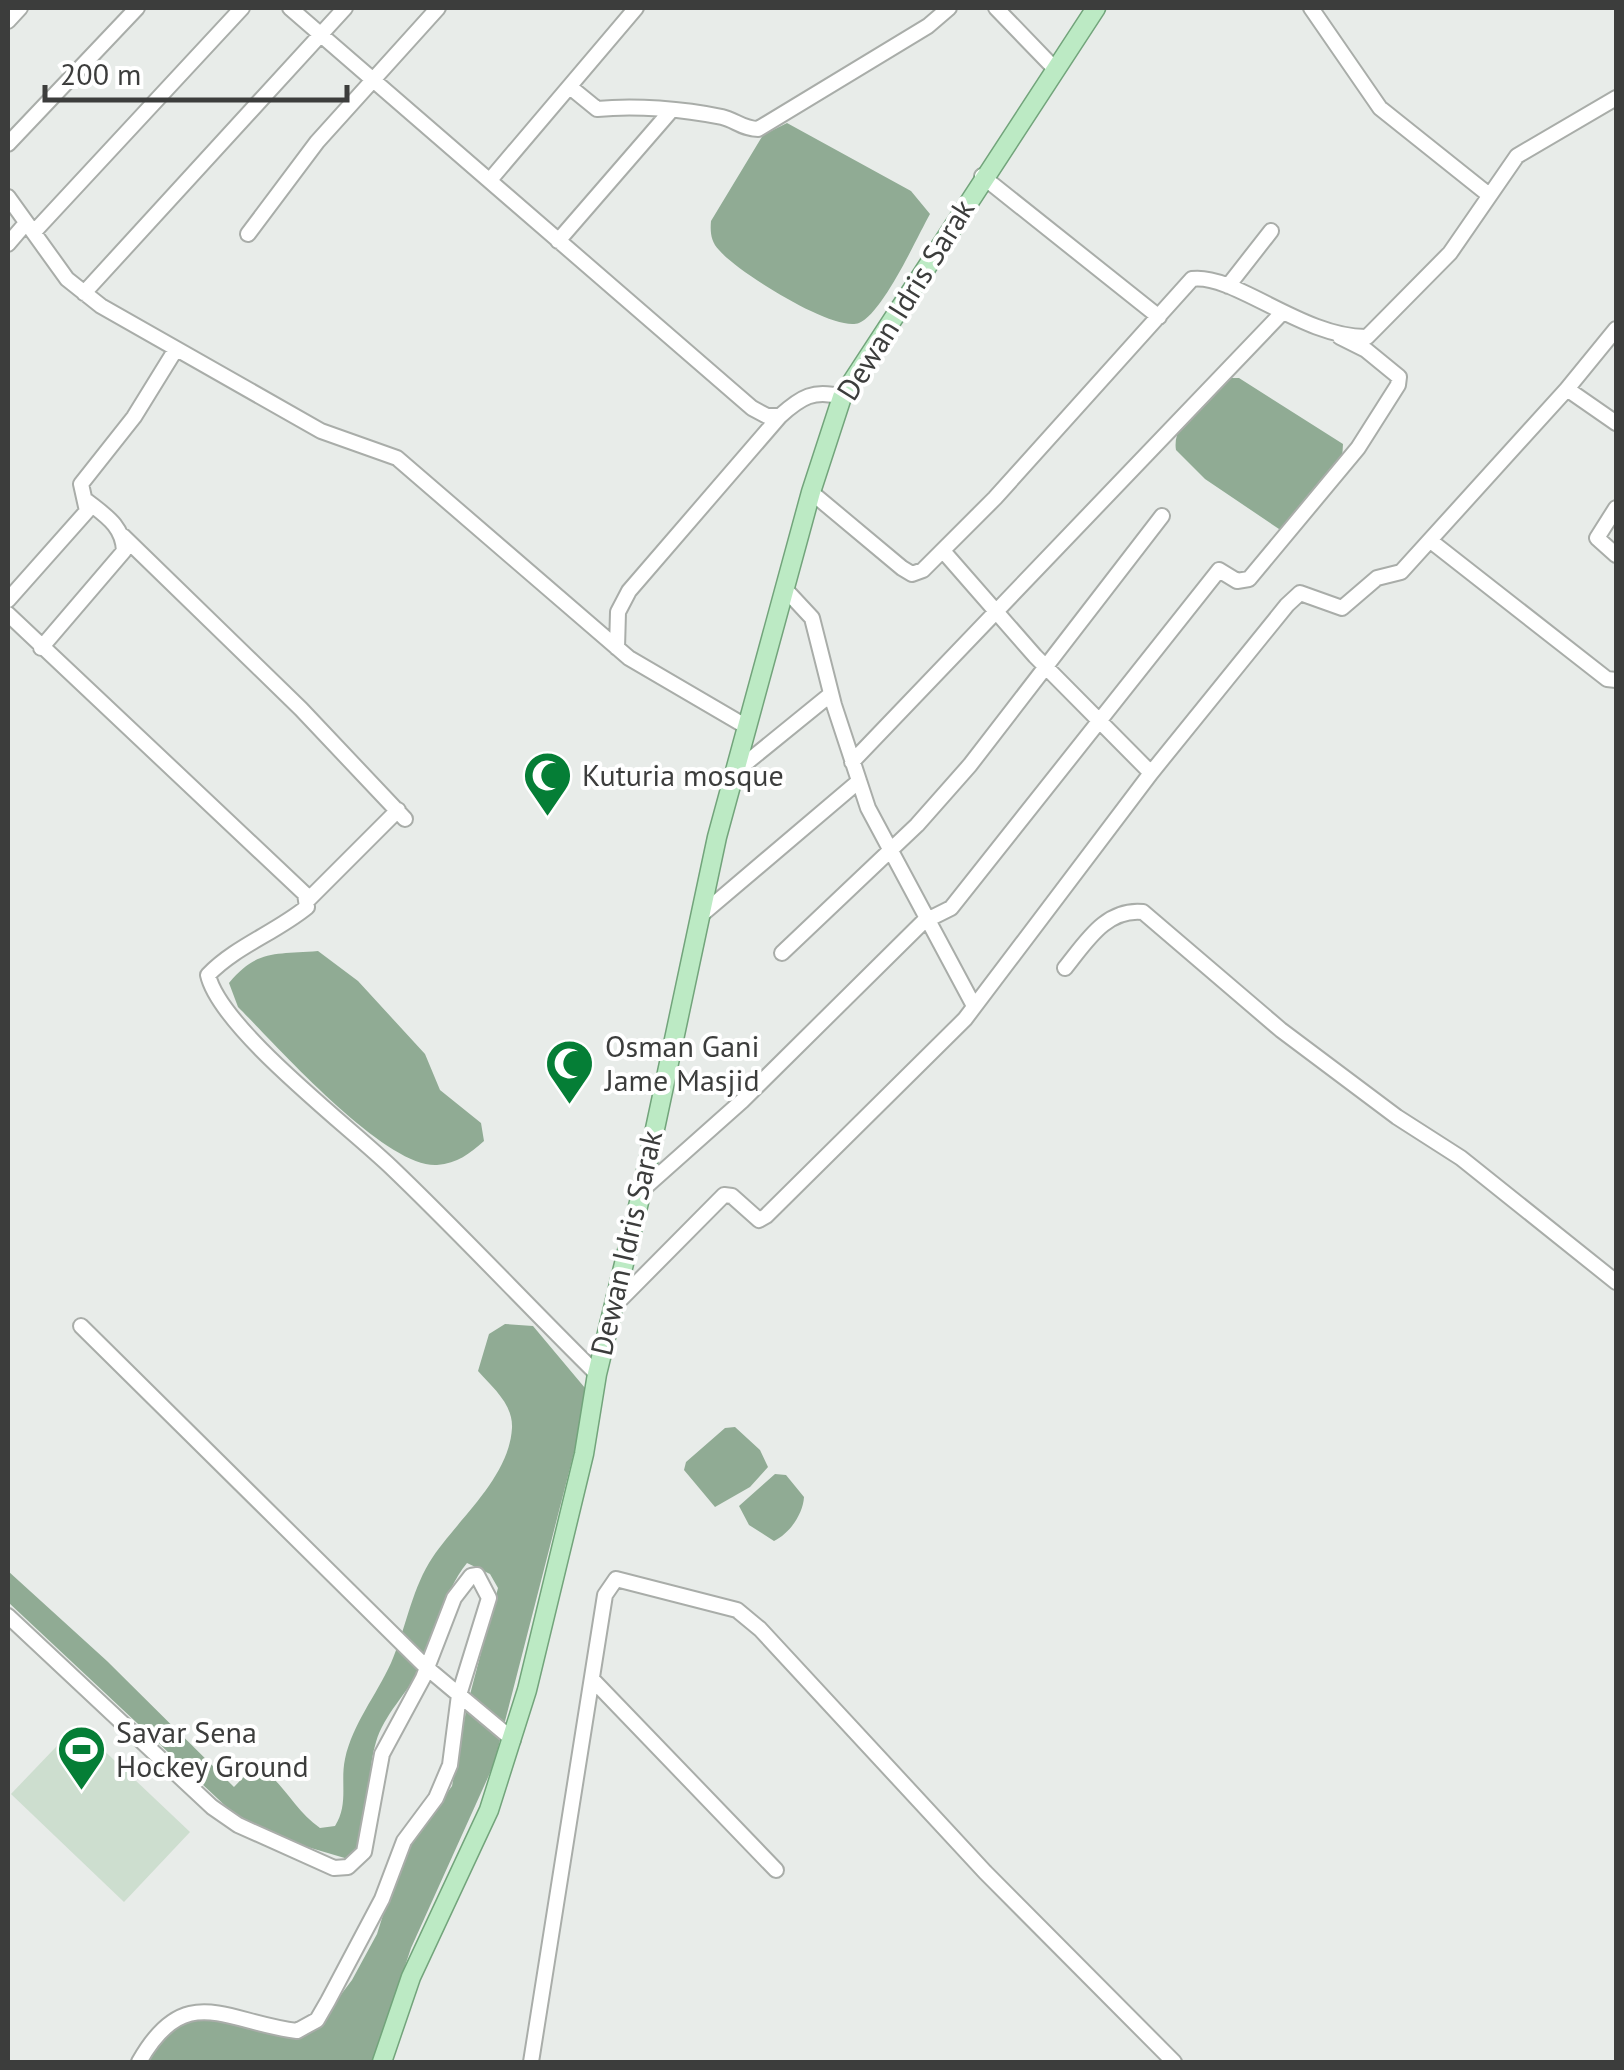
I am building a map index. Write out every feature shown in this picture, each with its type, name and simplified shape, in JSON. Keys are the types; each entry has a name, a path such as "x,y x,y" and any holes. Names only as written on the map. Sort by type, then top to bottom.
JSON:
{"main road":[{"name":"Dewan Idris Sarak","path":"382,2062 411,1978 465,1867 513,1740 584,1454 598,1374 642,1190 699,916 811,492 842,397 982,176 1096,8"}],"street":[{"path":"8,21 20,8"},
{"path":"8,144 137,8"},
{"path":"8,244 30,228 242,8"},
{"path":"290,8 374,76 752,408 767,416 780,416"},
{"path":"84,292 345,8"},
{"path":"248,234 374,76 438,8"},
{"path":"490,180 636,8"},
{"path":"570,86 596,109 626,104 670,113 725,117 747,129 758,129 928,26 949,8"},
{"path":"996,8 1054,68"},
{"path":"1311,8 1380,108 1488,194"},
{"path":"1367,344 1450,253 1518,156 1616,98"},
{"path":"558,241 670,113"},
{"path":"982,176 1159,317"},
{"path":"8,197 67,279 84,292 322,431 397,458 617,648 748,727"},
{"path":"1228,286 1271,231"},
{"path":"642,1190 742,1101 930,917 950,908 1219,570 1242,583 1260,570 1358,448 1399,377 1367,344 1340,338 1280,314 1205,277 1192,279 944,552 912,574 811,492"},
{"path":"852,762 1280,314"},
{"path":"614,1306 724,1195 732,1196 759,1220 766,1216 974,1006 1272,620 1300,593 1342,608 1376,578 1401,572 1567,390 1616,329"},
{"path":"8,600 88,511 81,484 134,418 176,349"},
{"path":"1567,390 1616,423"},
{"path":"617,648 618,612 630,591 780,416 801,397 823,391 842,397"},
{"path":"87,502 111,520 401,814 308,900 307,907 281,928 226,956 208,975 210,987 266,1058 311,1092 392,1168 598,1374"},
{"path":"1616,508 1596,538 1616,555"},
{"path":"782,952 890,851 970,765 1162,516"},
{"path":"41,648 124,551 124,536"},
{"path":"1432,542 1607,679 1616,680"},
{"path":"944,552 1045,666 1152,773"},
{"path":"786,589 812,618 852,762 890,851 930,917 974,1006"},
{"path":"8,614 308,900"},
{"path":"736,772 831,694"},
{"path":"699,916 859,781"},
{"path":"1065,968 1111,917 1126,910 1143,912 1281,1030 1397,1117 1461,1158 1616,1282"},
{"path":"81,1326 428,1668 513,1740"},
{"path":"8,1616 212,1807 238,1824 334,1868 348,1867 364,1852 382,1754 428,1668 454,1598 470,1576 477,1575 489,1598 458,1695 450,1765 404,1841 355,1955 316,2020 297,2031 218,2012 193,2011 155,2034 140,2062"},
{"path":"532,2062 605,1594 616,1579 737,1610 894,1770 985,1872 1174,2062"},
{"path":"592,1679 776,1870"}],"shaded area":[{"path":"787,123 911,191 930,214 888,291 859,323 829,319 786,298 729,260 713,240 711,221 763,135"},
{"path":"1229,378 1239,378 1343,444 1342,460 1282,531 1205,479 1176,450 1185,419"},
{"path":"318,951 358,981 425,1054 440,1090 481,1123 484,1141 457,1160 437,1165 415,1161 389,1147 332,1101 238,1007 229,983 249,964 269,955"},
{"path":"505,1324 533,1326 585,1388 579,1433 494,1764 411,1948 373,2062 146,2062 161,2040 192,2018 226,2018 289,2037 303,2036 324,2017 352,1980 377,1934 401,1858 452,1786 467,1706 498,1588 490,1574 467,1563 458,1575 420,1669 380,1732 372,1757 366,1819 357,1847 348,1859 294,1843 233,1813 8,1602 8,1571 107,1661 234,1787 256,1764 320,1828 335,1826 342,1809 349,1746 391,1663 423,1575 491,1483 509,1447 509,1411 478,1371 489,1334"},
{"path":"735,1427 760,1450 768,1467 750,1487 715,1507 684,1470 686,1462 725,1428"},
{"path":"775,1474 786,1475 804,1497 795,1522 774,1541 749,1525 739,1506"},
{"path":"77,1725 190,1832 124,1902 11,1794"}],"place":[{"name":"Kuturia mosque","path":"547,818"},
{"name":"Osman Gani Jame Masjid","path":"570,1106"},
{"name":"Savar Sena Hockey Ground","path":"81,1792"}]}
